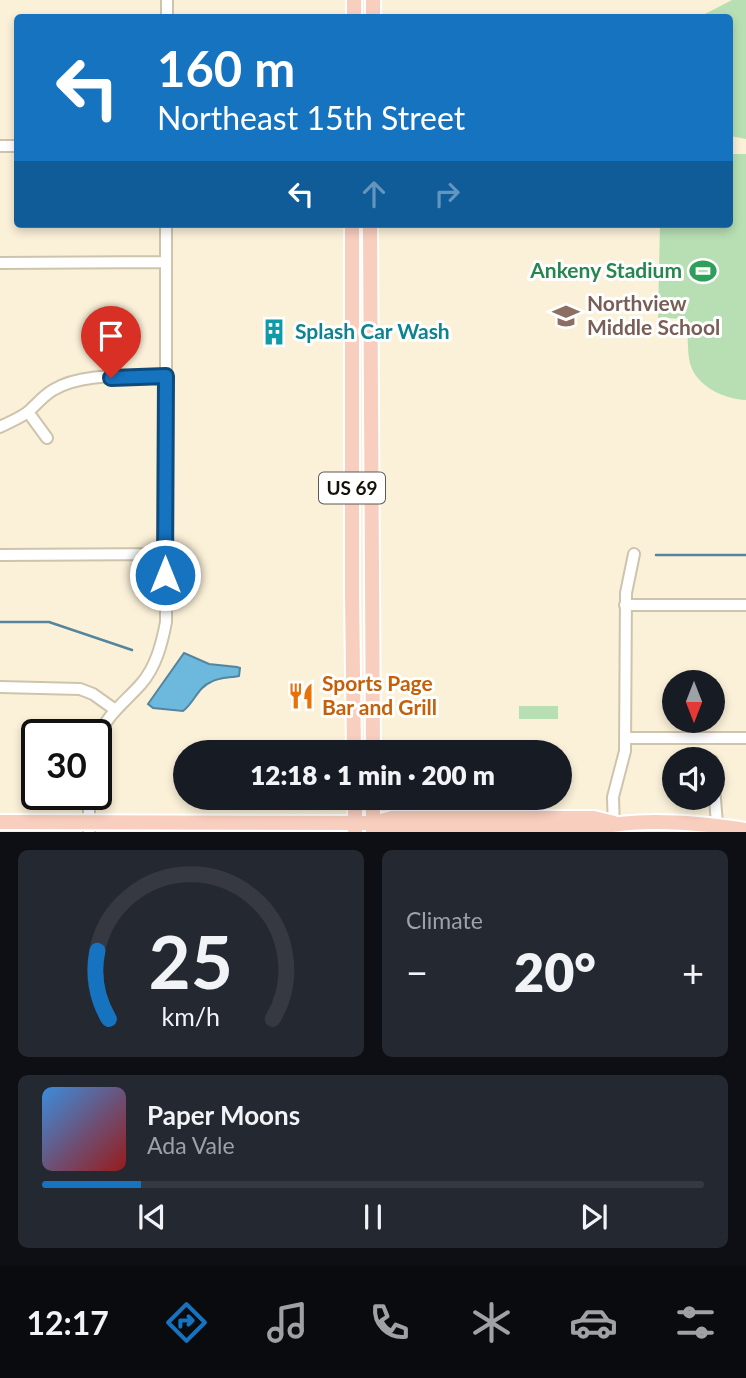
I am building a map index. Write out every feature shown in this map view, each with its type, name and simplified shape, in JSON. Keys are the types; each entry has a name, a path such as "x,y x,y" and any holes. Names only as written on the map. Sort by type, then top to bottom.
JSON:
{"main road":[{"name":"US 69","path":"352,228 354,740"},
{"name":"US 69","path":"370,228 373,740"},
{"path":"0,822 89,827 373,827 392,830 460,830 594,829 717,824 746,820"},
{"path":"717,824 746,830"}],"street":[{"path":"108,719 114,709 141,684 152,668 166,622 166,228"},
{"path":"0,263 166,262"},
{"path":"0,427 28,412 39,399 55,388 75,381 166,376"},
{"path":"28,412 47,438"},
{"path":"0,555 165,554"},
{"path":"614,828 613,797 623,766 626,738 625,605 634,554"},
{"path":"625,605 746,605"},
{"path":"0,687 80,689 93,694 114,709"},
{"path":"626,738 746,738"},
{"path":"710,738 711,747"},
{"path":"716,810 717,824"}],"green space":[{"path":"732,0 746,0 746,139 733,137 733,14 705,14"},
{"name":"Ankeny Stadium","path":"733,154 746,154 746,400 718,393 696,375 689,358 688,319 658,318 660,228 733,228"},
{"path":"519,706 558,706 558,719 519,719"}],"water":[{"path":"184,653 209,664 240,668 239,676 218,679 207,684 183,711 153,708 148,704"}],"waterway":[{"path":"656,555 746,555"},
{"path":"0,622 49,622 132,650"}],"place":[{"name":"Ankeny Stadium","path":"703,271"},
{"name":"Northview Middle School","path":"566,316"},
{"name":"Splash Car Wash","path":"274,332"},
{"name":"Sports Page Bar and Grill","path":"301,696"}],"route":[{"path":"111,378 166,376 165,575"}]}
